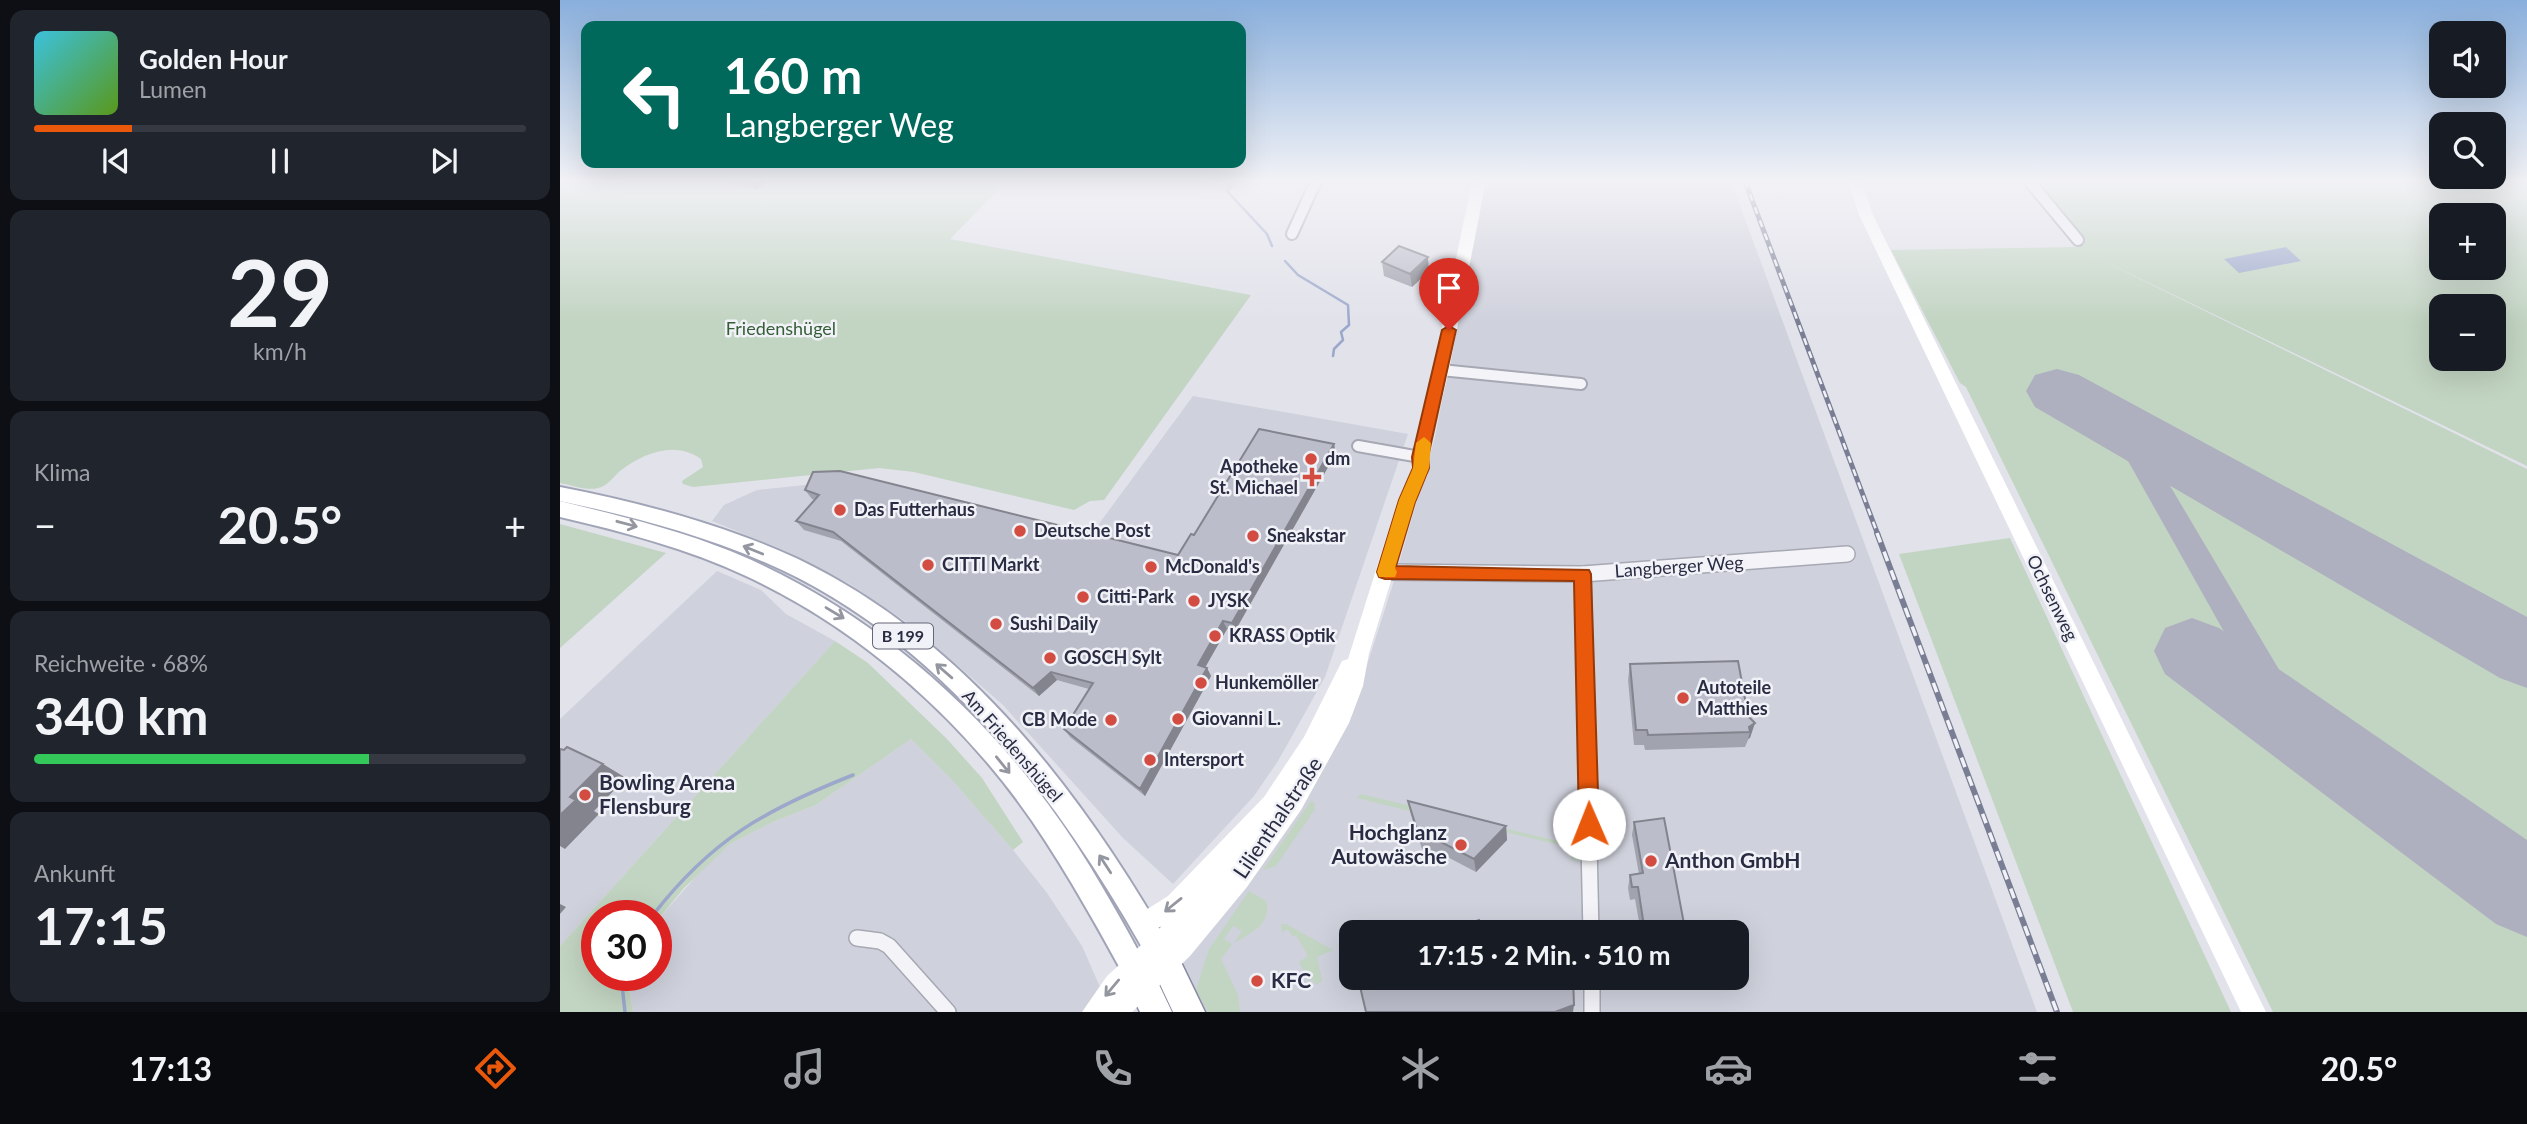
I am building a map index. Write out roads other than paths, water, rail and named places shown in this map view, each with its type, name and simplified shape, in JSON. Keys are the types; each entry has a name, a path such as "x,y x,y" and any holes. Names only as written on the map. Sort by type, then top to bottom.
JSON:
{"highway":[{"name":"Am Friedenshügel","path":"1151,975 1189,1012"}],"main road":[{"name":"Am Friedenshügel","path":"560,494 691,525 761,553 839,593 897,632 949,675 988,713 1039,772 1086,834 1142,922 1151,975"},
{"name":"Am Friedenshügel","path":"560,509 645,529 750,567 843,618 885,649 947,704 1021,788 1151,975"}],"street":[{"path":"1292,234 1295,228"},
{"name":"Lilienthalstraße","path":"1142,922 1155,918 1176,904 1272,804 1311,744 1359,653 1407,500 1413,492 1421,468 1420,457 1441,370 1470,228"},
{"name":"Ochsenweg","path":"1873,228 2254,1012"},
{"path":"2068,228 2078,240"},
{"path":"1441,370 1581,384"},
{"path":"1358,446 1420,457"},
{"name":"Langberger Weg","path":"1385,572 1583,574 1847,554"},
{"path":"1583,574 1591,920"},
{"name":"Lilienthalstraße","path":"1151,975 1243,873 1303,788 1352,690 1359,653"},
{"name":"Lilienthalstraße","path":"1151,975 1246,850 1265,823 1272,804"},
{"path":"856,938 880,941 889,946 948,1012"},
{"path":"1094,1012 1115,984 1151,975"},
{"path":"1115,1012 1151,975"},
{"path":"1592,990 1592,1012"}],"water":[{"path":"2286,247 2301,261 2239,273 2224,259"}],"waterway":[{"path":"1262,228 1272,246"},
{"path":"1285,261 1298,275 1348,305 1349,325 1341,332 1343,340 1334,349 1333,356"},
{"path":"666,900 697,866 742,830 793,801 853,775"},
{"path":"623,991 625,1012"}],"railway":[{"path":"1763,228 1878,535"},
{"path":"1877,533 2057,1012"}],"place":[{"name":"dm","path":"1311,459"},
{"name":"Apotheke St. Michael","path":"1312,477"},
{"name":"Das Futterhaus","path":"840,510"},
{"name":"Deutsche Post","path":"1020,531"},
{"name":"Sneakstar","path":"1253,536"},
{"name":"CITTI Markt","path":"928,565"},
{"name":"McDonald's","path":"1151,567"},
{"name":"Citti-Park","path":"1083,597"},
{"name":"JYSK","path":"1194,601"},
{"name":"Sushi Daily","path":"996,624"},
{"name":"KRASS Optik","path":"1215,636"},
{"name":"GOSCH Sylt","path":"1050,658"},
{"name":"Hunkemöller","path":"1201,683"},
{"name":"Autoteile Matthies","path":"1683,698"},
{"name":"Giovanni L.","path":"1178,719"},
{"name":"CB Mode","path":"1111,720"},
{"name":"Intersport","path":"1150,760"},
{"name":"Bowling Arena Flensburg","path":"585,795"},
{"name":"Hochglanz Autowäsche","path":"1461,845"},
{"name":"Anthon GmbH","path":"1651,861"},
{"name":"KFC","path":"1257,981"}],"park label":[{"name":"Friedenshügel","path":"781,329"}]}
